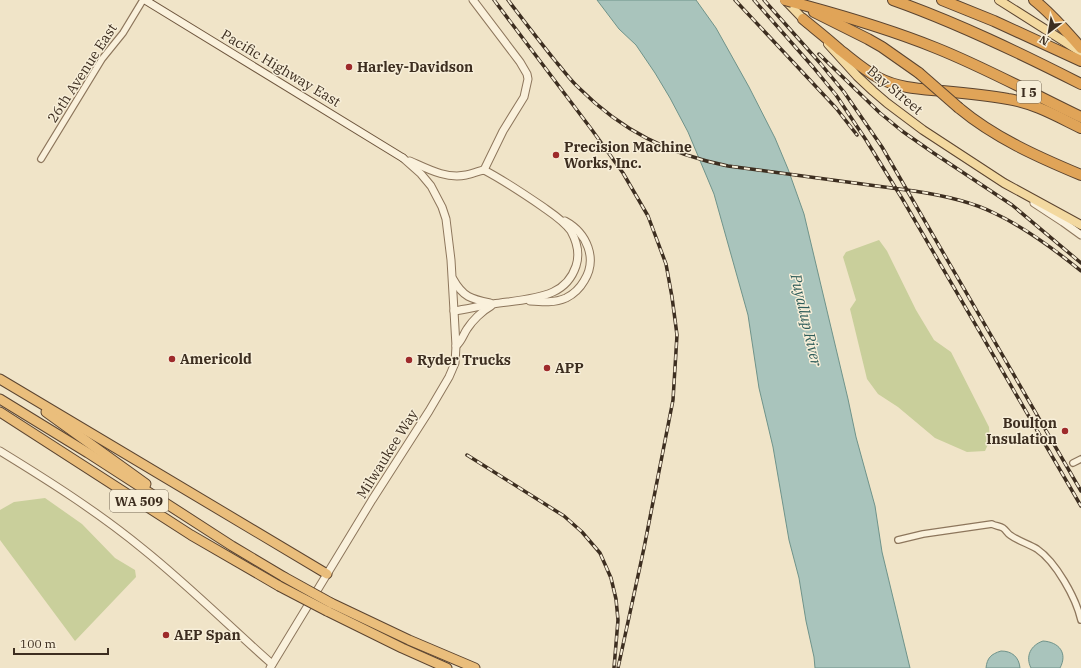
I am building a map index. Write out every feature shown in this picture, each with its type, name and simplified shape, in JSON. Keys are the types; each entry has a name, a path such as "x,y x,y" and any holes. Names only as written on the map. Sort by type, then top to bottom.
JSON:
{"highway":[{"name":"I 5","path":"892,0 982,35 1081,84"},
{"path":"1034,0 1047,10 1081,48"},
{"name":"I 5","path":"787,1 830,12 936,48 1081,117"},
{"path":"787,1 882,47 919,73 959,108 990,131 1011,144 1081,175"},
{"path":"947,2 994,21 1081,61"},
{"path":"803,19 855,62 888,82 915,89 981,95 1017,101 1050,113 1081,128"},
{"path":"0,379 327,574"},
{"path":"0,382 48,414 232,546"},
{"name":"WA 509","path":"0,399 88,453 329,607 402,648 448,668"},
{"name":"WA 509","path":"0,412 191,535 279,586 475,668"},
{"path":"0,419 108,481"}],"main road":[{"path":"999,0 1081,52"},
{"name":"Bay Street","path":"787,1 857,76 888,103 924,130 1004,184 1081,225"}],"street":[{"name":"Pacific Highway East","path":"144,0 403,158"},
{"name":"26th Avenue East","path":"41,159 102,59 123,33 144,0"},
{"path":"473,0 520,62 527,74 528,79 524,98 503,131 484,170"},
{"path":"403,158 432,171 450,176 465,175 484,170 509,184 580,232 586,241 590,257 590,268 586,279 578,290 561,300 552,302 515,301"},
{"name":"Milwaukee Way","path":"271,666 429,411 449,377 455,362 456,346 452,278 446,219 442,207 431,186 421,174 403,158"},
{"name":"Bay Street","path":"1004,184 1081,235"},
{"path":"454,311 543,296 554,292 564,285 572,276 578,259 576,241 570,230 559,218"},
{"path":"452,278 458,288 474,299 494,304"},
{"path":"456,346 461,342 467,330 477,317 494,304"},
{"path":"0,451 67,493 142,548 208,605 271,666"},
{"path":"1072,464 1081,458"},
{"path":"898,540 923,534 992,524 1003,528 1009,535 1036,548 1048,558 1065,582 1081,620"}],"green space":[{"path":"879,240 887,251 916,310 934,340 951,352 989,427 990,440 985,451 967,452 935,438 898,407 878,394 867,379 850,309 856,300 843,257 846,252"},
{"path":"45,498 82,524 115,558 135,570 136,577 75,641 0,540 0,510 14,502"}],"water":[{"name":"Puyallup River","path":"597,0 696,0 716,28 775,138 804,214 856,437 875,506 882,552 910,668 815,668 799,578 789,540 773,447 759,388 748,315 714,194 688,132 655,73 636,45 619,29"},
{"path":"1043,641 1054,644 1060,649 1063,658 1060,668 1031,668 1029,664 1030,652 1035,645"},
{"path":"1001,651 1012,653 1018,661 1020,668 986,668 990,657"}],"railway":[{"path":"494,0 623,173 648,216 666,264 677,335 673,400 644,548 618,668"},
{"path":"508,0 576,85 612,117 648,139 686,155 728,166 914,191 965,202 985,209 1017,225 1050,247 1081,271"},
{"path":"735,0 836,108 857,135"},
{"path":"754,0 836,95 866,140 903,200 1081,506"},
{"path":"764,0 844,92 882,147 1081,491"},
{"path":"819,54 880,113 902,131 1012,205 1081,263"},
{"path":"467,455 564,516 582,532 600,553 611,578 616,599 618,620 614,668"}],"place":[{"name":"Harley-Davidson","path":"349,67"},
{"name":"Precision Machine Works, Inc.","path":"556,155"},
{"name":"Americold","path":"172,359"},
{"name":"Ryder Trucks","path":"409,360"},
{"name":"APP","path":"547,368"},
{"name":"Boulton Insulation","path":"1065,431"},
{"name":"AEP Span","path":"166,635"}]}
